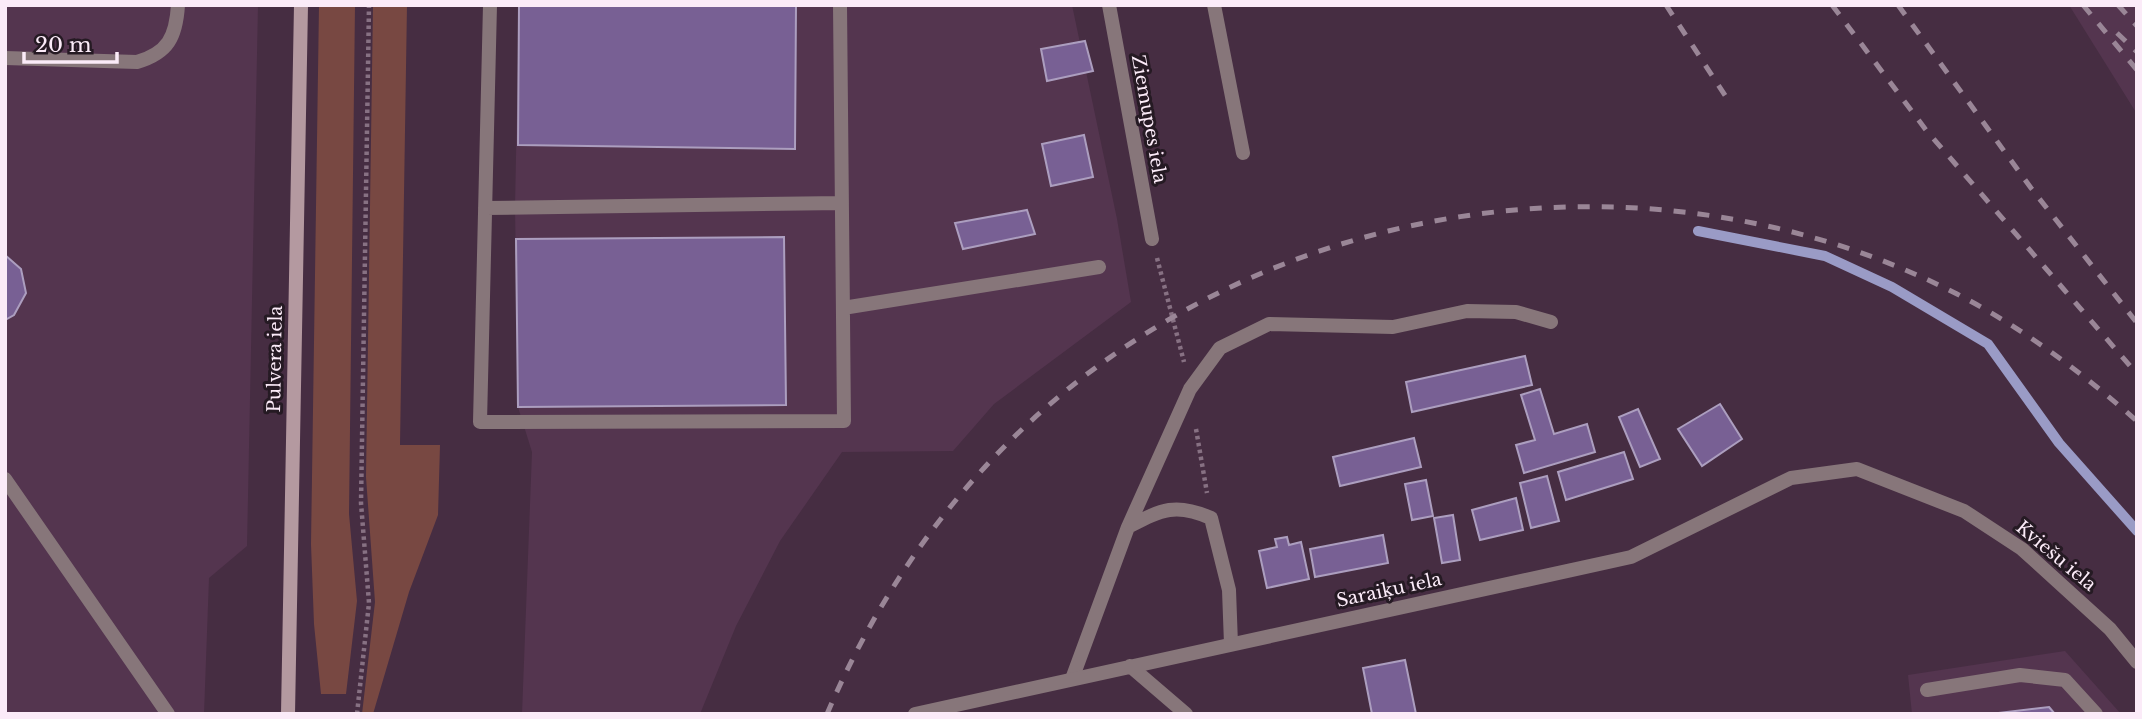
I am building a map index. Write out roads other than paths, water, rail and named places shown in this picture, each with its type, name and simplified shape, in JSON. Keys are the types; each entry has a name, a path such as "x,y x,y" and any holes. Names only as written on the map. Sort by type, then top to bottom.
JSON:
{"main road":[{"name":"Pulvera iela","path":"288,714 301,5"}],"street":[{"path":"5,58 137,62 155,57 169,44 178,5"},
{"path":"490,5 480,422 844,421 840,5"},
{"name":"Ziemupes iela","path":"1109,5 1152,239"},
{"path":"1214,5 1243,153"},
{"path":"485,208 842,203"},
{"path":"843,308 1099,267"},
{"path":"1072,679 1128,527 1190,389 1220,348 1269,324 1393,327 1467,311 1516,312 1551,322"},
{"name":"Saraiķu iela","path":"915,714 1631,558 1791,478 1857,469"},
{"name":"Kviešu iela","path":"1857,469 1964,511 2022,549 2110,629 2137,662"},
{"path":"5,479 168,714"},
{"path":"1128,527 1162,510 1187,508 1211,518 1229,590 1231,644"},
{"path":"1130,666 1186,714"},
{"path":"1927,690 2021,675 2065,680 2096,714"}],"waterway":[{"path":"1698,231 1825,256 1892,287 1988,344 2059,443 2137,531"}],"railway":[{"path":"1666,5 1730,103"},
{"path":"1832,5 1926,130 2137,374"},
{"path":"1898,5 2031,188 2137,323"},
{"path":"2083,5 2137,70"},
{"path":"2118,5 2137,26"},
{"path":"2117,33 2137,52"},
{"path":"827,714 876,616 937,524 984,468 1083,377 1194,306 1314,253 1442,220 1572,207 1704,215 1833,243 1957,294 2005,321 2095,385 2137,421"}]}
